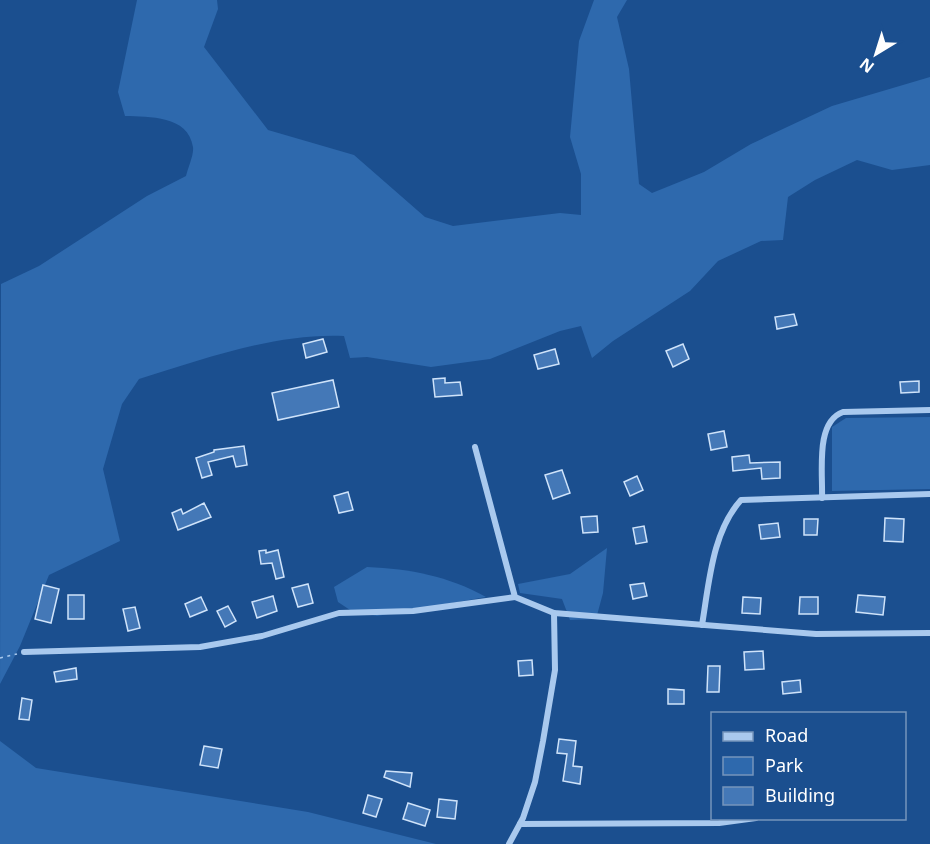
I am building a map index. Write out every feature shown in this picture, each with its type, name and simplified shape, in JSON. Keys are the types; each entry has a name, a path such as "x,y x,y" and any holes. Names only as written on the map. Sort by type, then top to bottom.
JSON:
{"street":[{"path":"822,498 827,424 833,416 843,412 930,410"},
{"path":"475,447 516,597"},
{"path":"702,625 726,516 741,500 930,494"},
{"path":"24,652 200,647 262,636 339,613 412,611 516,597 554,613 816,634 930,633"},
{"path":"509,844 520,824 535,782 545,731 555,670 554,613"},
{"path":"520,824 719,823 747,820"}],"path":[{"path":"0,658 24,652"}],"green space":[{"path":"137,0 217,0 218,9 204,47 268,130 354,155 425,217 453,226 560,213 581,215 581,174 570,137 579,41 594,0 627,0 617,17 629,69 639,184 652,193 704,172 751,144 832,106 930,77 930,165 892,170 857,160 815,180 788,197 783,240 761,241 718,261 690,291 613,341 592,358 581,326 560,331 490,359 431,367 367,357 350,358 344,336 318,336 240,349 139,379 122,404 103,469 120,541 49,575 20,646 0,684 1,284 39,266 147,196 186,176 193,154 190,137 176,123 156,118 125,116 118,92"},
{"path":"930,417 930,489 832,491 832,427 846,418"},
{"path":"607,548 603,593 596,619 570,620 562,599 520,593 518,584 570,574"},
{"path":"367,567 429,575 458,584 486,597 377,616 350,610 338,602 334,587"},
{"path":"0,741 36,768 308,812 436,844 0,844"}],"building":[{"path":"794,314 797,325 777,329 775,317"},
{"path":"323,339 327,352 306,358 303,344"},
{"path":"683,344 689,359 673,367 666,351"},
{"path":"555,349 559,364 538,369 534,355"},
{"path":"445,378 445,383 460,382 462,395 435,397 433,379"},
{"path":"333,380 339,407 278,420 272,393"},
{"path":"919,381 919,392 901,393 900,382"},
{"path":"724,431 727,447 711,450 708,434"},
{"path":"244,446 247,465 236,467 233,456 208,462 212,475 202,478 196,458 214,452 214,450"},
{"path":"749,455 750,463 780,462 780,478 762,479 761,468 733,471 732,457"},
{"path":"562,470 570,493 553,499 545,475"},
{"path":"637,476 643,490 630,496 624,482"},
{"path":"348,492 353,510 339,513 334,496"},
{"path":"204,503 211,517 178,530 172,513 181,509 183,514"},
{"path":"597,516 598,532 583,533 581,517"},
{"path":"885,518 904,519 903,542 884,541"},
{"path":"804,519 818,519 817,535 804,535"},
{"path":"778,523 780,537 761,539 759,525"},
{"path":"644,526 647,542 636,544 633,528"},
{"path":"266,550 266,553 278,550 284,577 276,579 272,563 261,564 259,551"},
{"path":"644,583 647,596 633,599 630,585"},
{"path":"308,584 313,603 298,607 292,588"},
{"path":"43,585 59,589 51,623 35,619"},
{"path":"68,595 84,595 84,619 68,619"},
{"path":"858,595 885,597 883,615 856,612"},
{"path":"273,596 277,611 257,618 252,602"},
{"path":"201,597 207,610 190,617 185,604"},
{"path":"743,597 761,598 760,614 742,613"},
{"path":"800,597 818,597 818,614 799,614"},
{"path":"228,606 236,621 225,627 217,611"},
{"path":"135,607 140,628 128,631 123,609"},
{"path":"763,651 764,669 745,670 744,652"},
{"path":"532,660 533,675 519,676 518,661"},
{"path":"708,666 720,666 719,692 707,692"},
{"path":"76,668 77,679 56,682 54,672"},
{"path":"800,680 801,692 783,694 782,682"},
{"path":"668,689 684,690 684,704 668,704"},
{"path":"22,698 32,700 29,720 19,719"},
{"path":"559,739 576,741 573,766 582,767 580,784 563,781 567,754 557,753"},
{"path":"204,746 222,749 218,768 200,765"},
{"path":"386,771 412,773 410,787 384,777"},
{"path":"368,795 382,799 376,817 363,813"},
{"path":"439,799 457,801 455,819 437,817"},
{"path":"408,803 430,810 425,826 403,819"}]}
